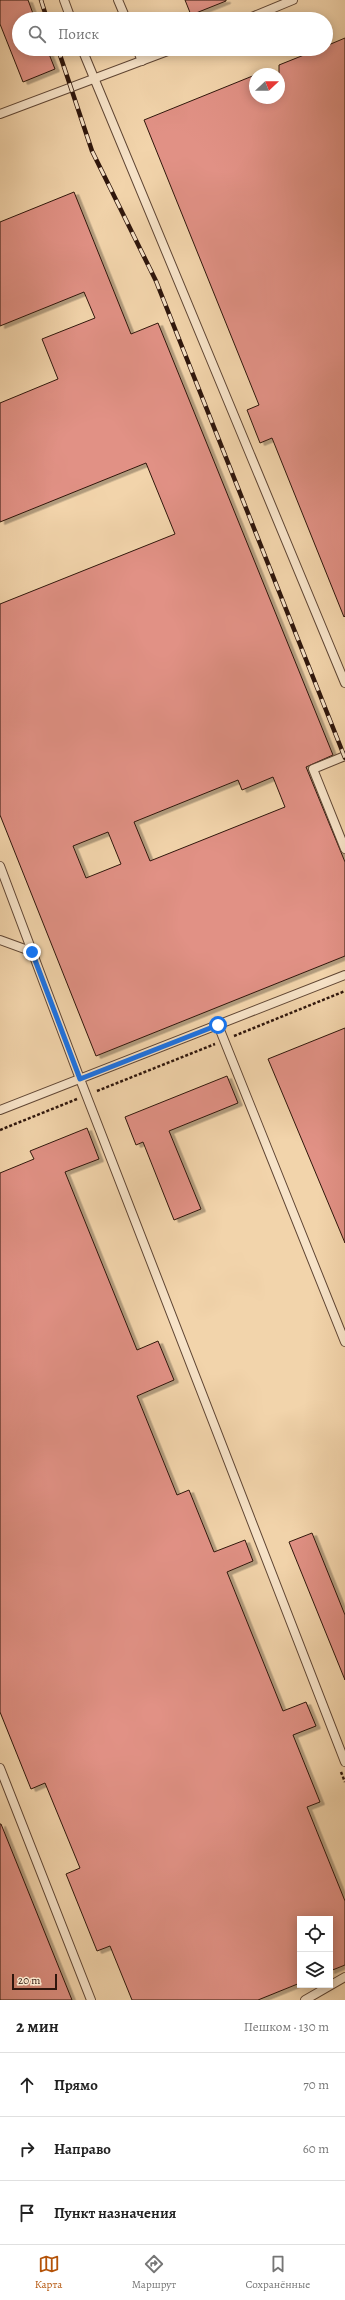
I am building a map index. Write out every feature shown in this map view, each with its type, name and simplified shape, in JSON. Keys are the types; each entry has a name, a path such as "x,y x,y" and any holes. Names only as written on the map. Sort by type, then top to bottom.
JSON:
{"lane":[{"path":"64,0 68,12"},
{"path":"118,0 123,12"},
{"path":"264,12 293,0"},
{"path":"84,56 92,79 345,683"},
{"path":"140,56 142,61"},
{"path":"0,114 155,56"},
{"path":"345,756 313,769 345,849"},
{"path":"0,866 342,1764"},
{"path":"0,940 32,952"},
{"path":"0,1110 345,975"},
{"path":"218,1025 345,1342"},
{"path":"0,1768 91,2000"},
{"path":"304,2000 345,1977"}],"path":[{"path":"0,1130 345,991"},
{"path":"342,1764 345,1782"}],"building":[{"path":"0,0 28,0 32,12 12,12 12,54 0,24"},
{"path":"185,0 226,0 198,12 190,12"},
{"path":"345,38 344,617 272,438 260,443 247,410 259,405 144,120 249,77 249,104 285,104 285,68 279,68 279,65 302,56 333,56 333,43"},
{"path":"13,56 50,56 55,69 23,82"},
{"path":"74,192 131,334 158,323 333,755 306,767 345,862 345,956 96,1056 0,815 0,604 175,534 146,463 0,522 0,403 58,379 42,339 95,318 84,292 0,326 0,222","holes":["273,777 285,807 150,861 134,822 238,780 242,790","108,832 121,864 86,878 73,846"]},
{"path":"345,1028 345,1243 268,1059"},
{"path":"227,1076 238,1103 169,1131 201,1209 174,1220 143,1142 136,1145 125,1117"},
{"path":"87,1128 99,1159 65,1172 137,1350 158,1341 174,1380 137,1396 177,1495 189,1490 214,1552 245,1540 253,1561 227,1572 283,1711 306,1702 316,1726 293,1735 320,1802 307,1807 345,1901 345,1965 333,1970 333,1916 297,1916 297,1984 258,2000 132,2000 110,1946 97,1951 66,1874 80,1868 45,1783 31,1789 0,1712 0,1173 34,1159 30,1151"},
{"path":"312,1533 345,1615 345,1680 289,1542"},
{"path":"1,1824 72,2000 0,2000"}],"railway":[{"path":"41,0 45,12"},
{"path":"60,56 92,151 156,281 345,758"}],"route":[{"path":"32,952 80,1079 218,1025"}]}
